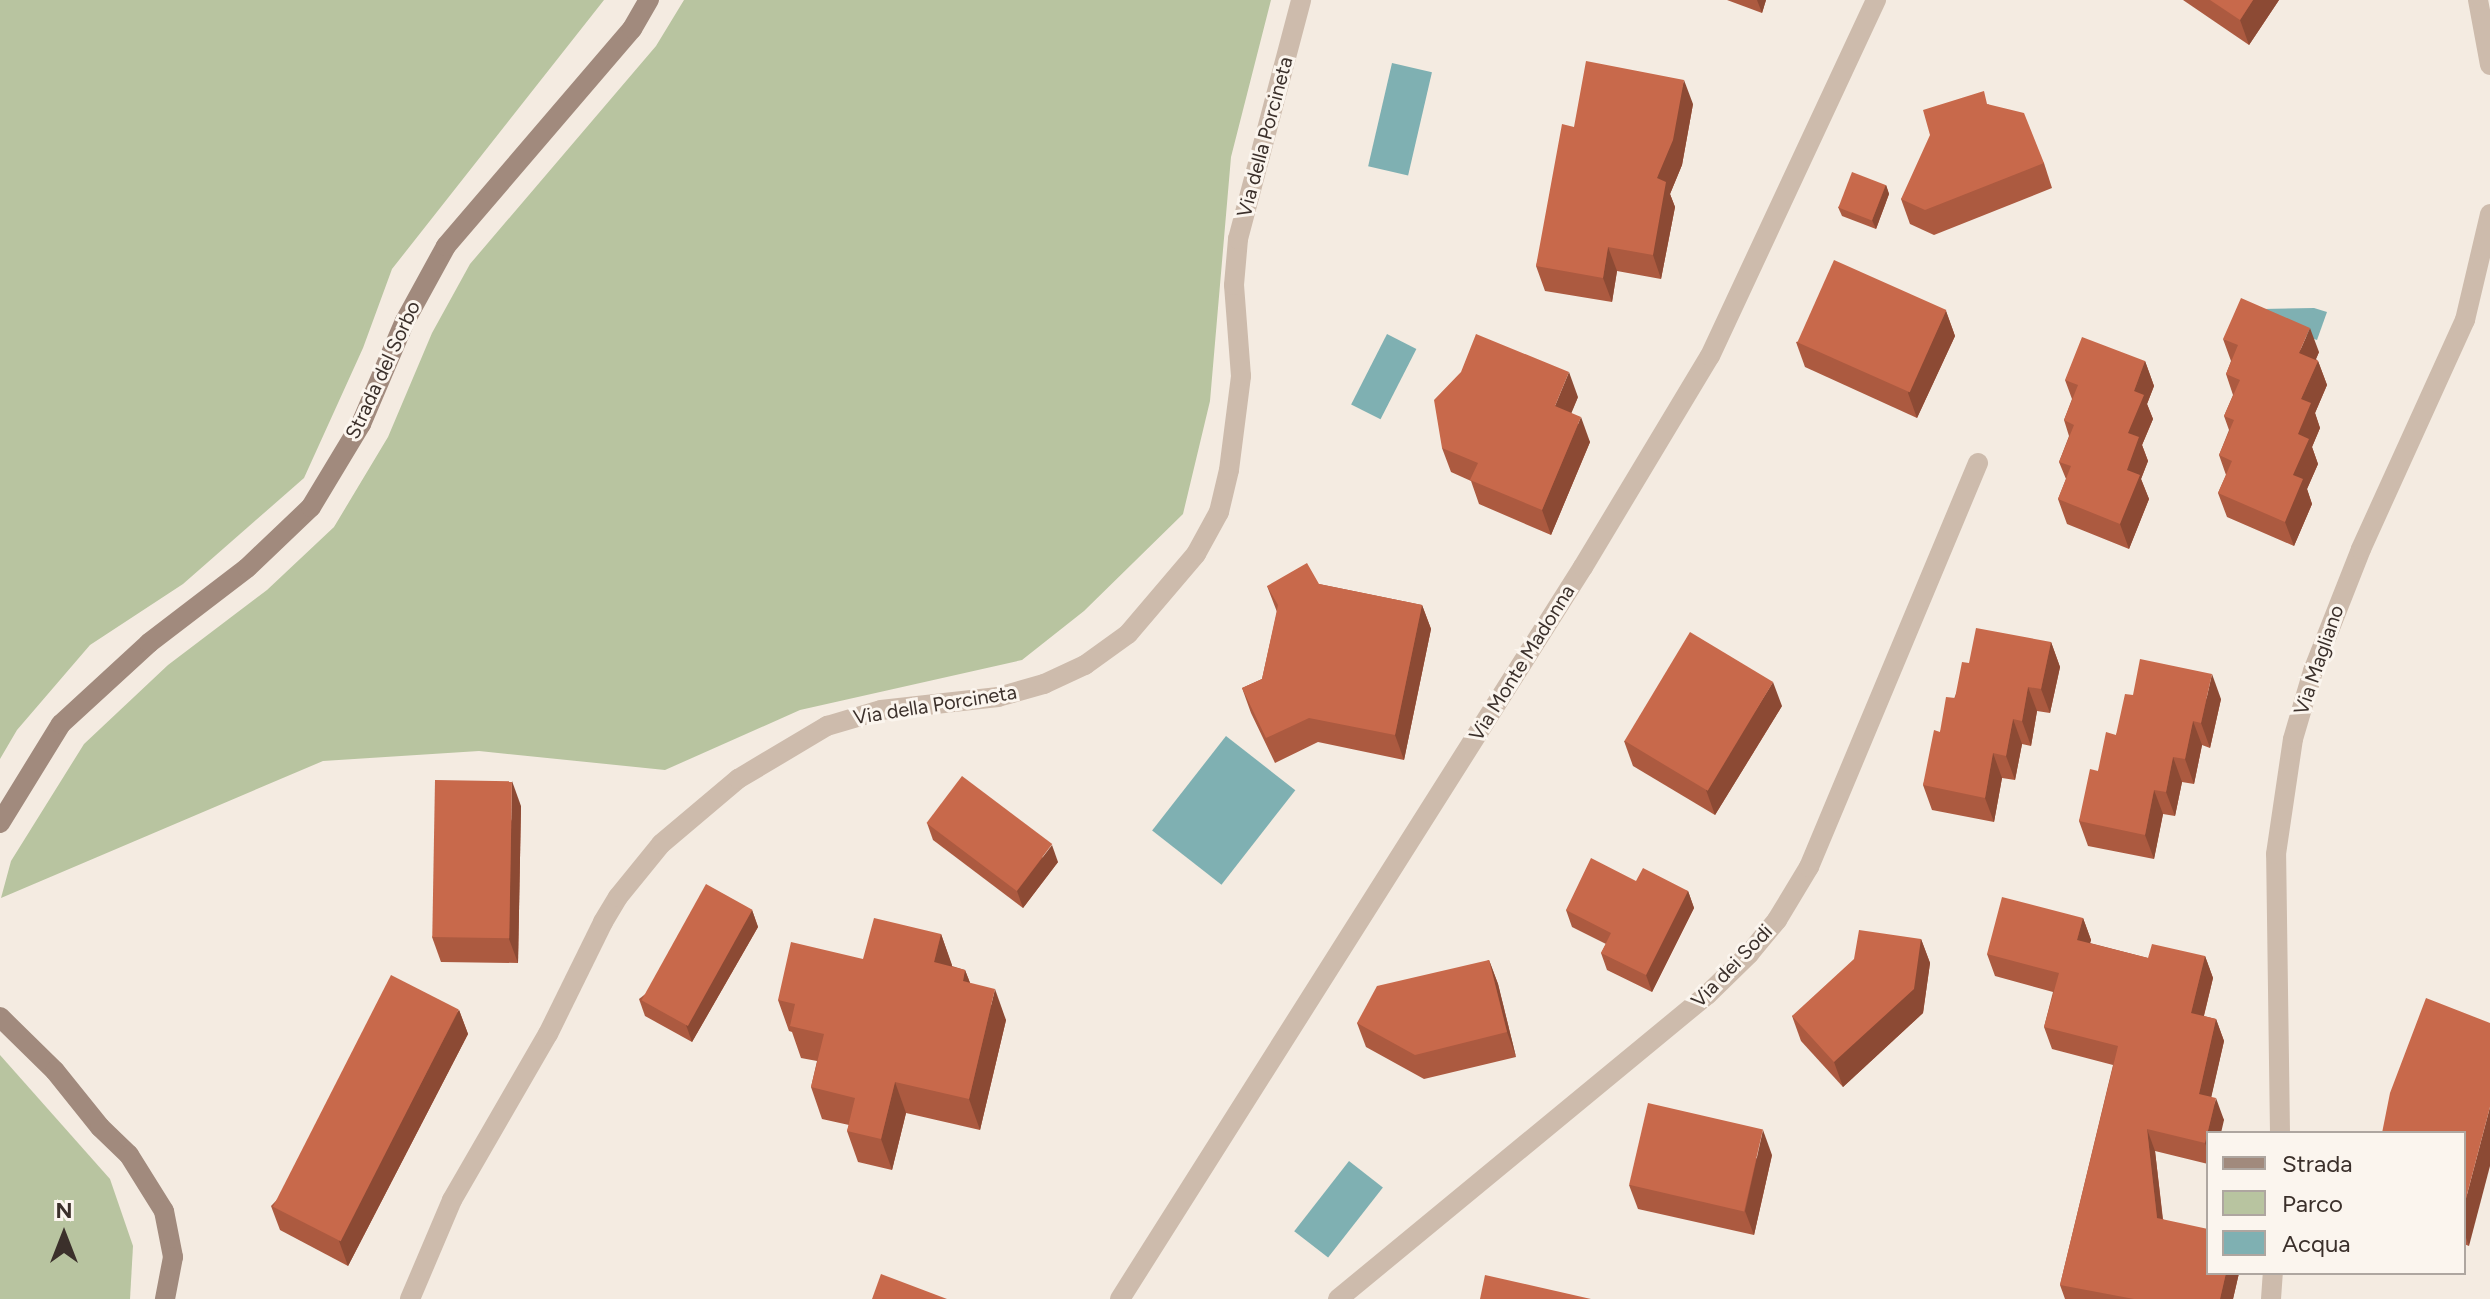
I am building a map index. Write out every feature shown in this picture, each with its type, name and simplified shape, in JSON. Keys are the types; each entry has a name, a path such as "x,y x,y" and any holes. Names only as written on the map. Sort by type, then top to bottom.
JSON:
{"street":[{"name":"Strada del Sorbo","path":"0,823 61,724 149,643 247,568 311,507 361,424 405,321 446,246 632,29 649,0"},
{"name":"Via della Porcineta","path":"410,1299 452,1200 548,1034 603,922 618,897 661,844 738,779 827,726 881,710 998,697 1044,684 1085,665 1128,634 1196,554 1219,512 1229,470 1241,388 1234,285 1238,239 1301,0"},
{"name":"Via Monte Madonna","path":"1120,1299 1583,567 1710,356 1876,0"},
{"path":"2478,0 2490,65"},
{"name":"Via Magliano","path":"2280,1131 2276,854 2293,739 2313,671 2361,549 2465,320 2490,214"},
{"name":"Via dei Sodi","path":"1338,1299 1707,995 1749,954 1777,920 1809,867 1978,463"},
{"path":"0,1017 55,1071 100,1127 129,1155 164,1211 173,1257 165,1299"},
{"path":"2271,1299 2273,1275"}],"green space":[{"path":"0,0 604,0 392,269 363,348 304,478 183,584 90,645 17,730 0,759"},
{"path":"684,0 1271,0 1231,157 1210,401 1183,514 1084,611 1022,660 800,710 665,770 479,751 323,761 1,898 11,861 84,744 168,665 267,590 334,527 388,437 432,333 470,264 656,46"},
{"path":"0,1055 110,1179 133,1246 130,1299 0,1299"}],"water":[{"path":"1392,63 1432,72 1408,176 1368,166"},
{"path":"2314,308 2327,312 2317,340 2259,320 2262,309"},
{"path":"1387,334 1416,349 1381,419 1351,404"},
{"path":"1226,736 1295,790 1221,885 1152,831"},
{"path":"1349,1161 1383,1187 1328,1258 1294,1231"}],"building":[{"path":"2210,0 2253,0 2240,20"},
{"path":"1586,61 1684,80 1673,140 1657,178 1666,182 1653,255 1608,247 1603,278 1536,266 1562,124 1574,127"},
{"path":"1984,91 1987,104 2024,113 2044,163 1925,210 1901,199 1930,135 1923,110"},
{"path":"1852,172 1886,185 1872,220 1838,207"},
{"path":"1834,260 1946,310 1910,392 1797,342"},
{"path":"2241,298 2310,328 2299,353 2318,361 2301,399 2311,403 2298,434 2309,439 2293,475 2303,479 2285,522 2218,493 2232,461 2219,455 2234,420 2224,416 2240,380 2226,374 2238,345 2223,339"},
{"path":"1476,334 1569,372 1555,406 1581,417 1542,510 1470,480 1478,463 1442,448 1434,400 1461,372"},
{"path":"2082,337 2145,361 2134,391 2144,395 2128,433 2139,437 2127,470 2140,475 2120,524 2058,499 2071,466 2059,462 2074,425 2064,420 2078,385 2065,380"},
{"path":"1307,563 1319,584 1422,605 1395,735 1309,718 1266,738 1242,688 1262,679 1278,605 1267,586"},
{"path":"1976,628 2051,642 2041,689 2028,687 2022,721 2013,719 2006,756 1993,753 1985,798 1923,785 1934,730 1940,732 1946,697 1955,698 1962,662 1969,663"},
{"path":"1690,632 1773,682 1708,791 1625,741"},
{"path":"2140,659 2212,674 2201,723 2193,721 2185,759 2173,757 2166,792 2154,790 2145,835 2079,821 2090,769 2098,771 2106,732 2116,735 2125,694 2133,695"},
{"path":"962,776 1052,844 1017,891 926,823"},
{"path":"435,780 512,781 509,938 432,937"},
{"path":"1591,858 1636,881 1643,868 1688,891 1646,975 1601,953 1611,933 1566,910"},
{"path":"706,884 752,910 688,1026 642,1000"},
{"path":"2002,897 2083,918 2077,940 2148,958 2152,944 2205,956 2191,1013 2216,1019 2199,1094 2216,1098 2205,1143 2147,1129 2157,1218 2206,1229 2206,1275 2226,1275 2220,1299 2134,1299 2060,1285 2118,1046 2044,1027 2059,973 1987,954"},
{"path":"874,918 941,934 934,962 965,970 963,981 995,989 969,1099 895,1082 881,1139 847,1131 855,1098 811,1087 824,1034 790,1026 795,1004 778,1000 791,942 863,959"},
{"path":"1859,930 1921,939 1914,989 1834,1062 1792,1016 1854,959"},
{"path":"1489,960 1507,1032 1415,1055 1357,1023 1377,986"},
{"path":"391,975 459,1010 341,1241 273,1207"},
{"path":"2426,998 2490,1023 2490,1107 2466,1198 2466,1131 2382,1131 2390,1093"},
{"path":"1648,1103 1763,1130 1744,1211 1629,1185"},
{"path":"881,1274 947,1299 872,1299"},
{"path":"1485,1275 1591,1299 1480,1299"}]}
